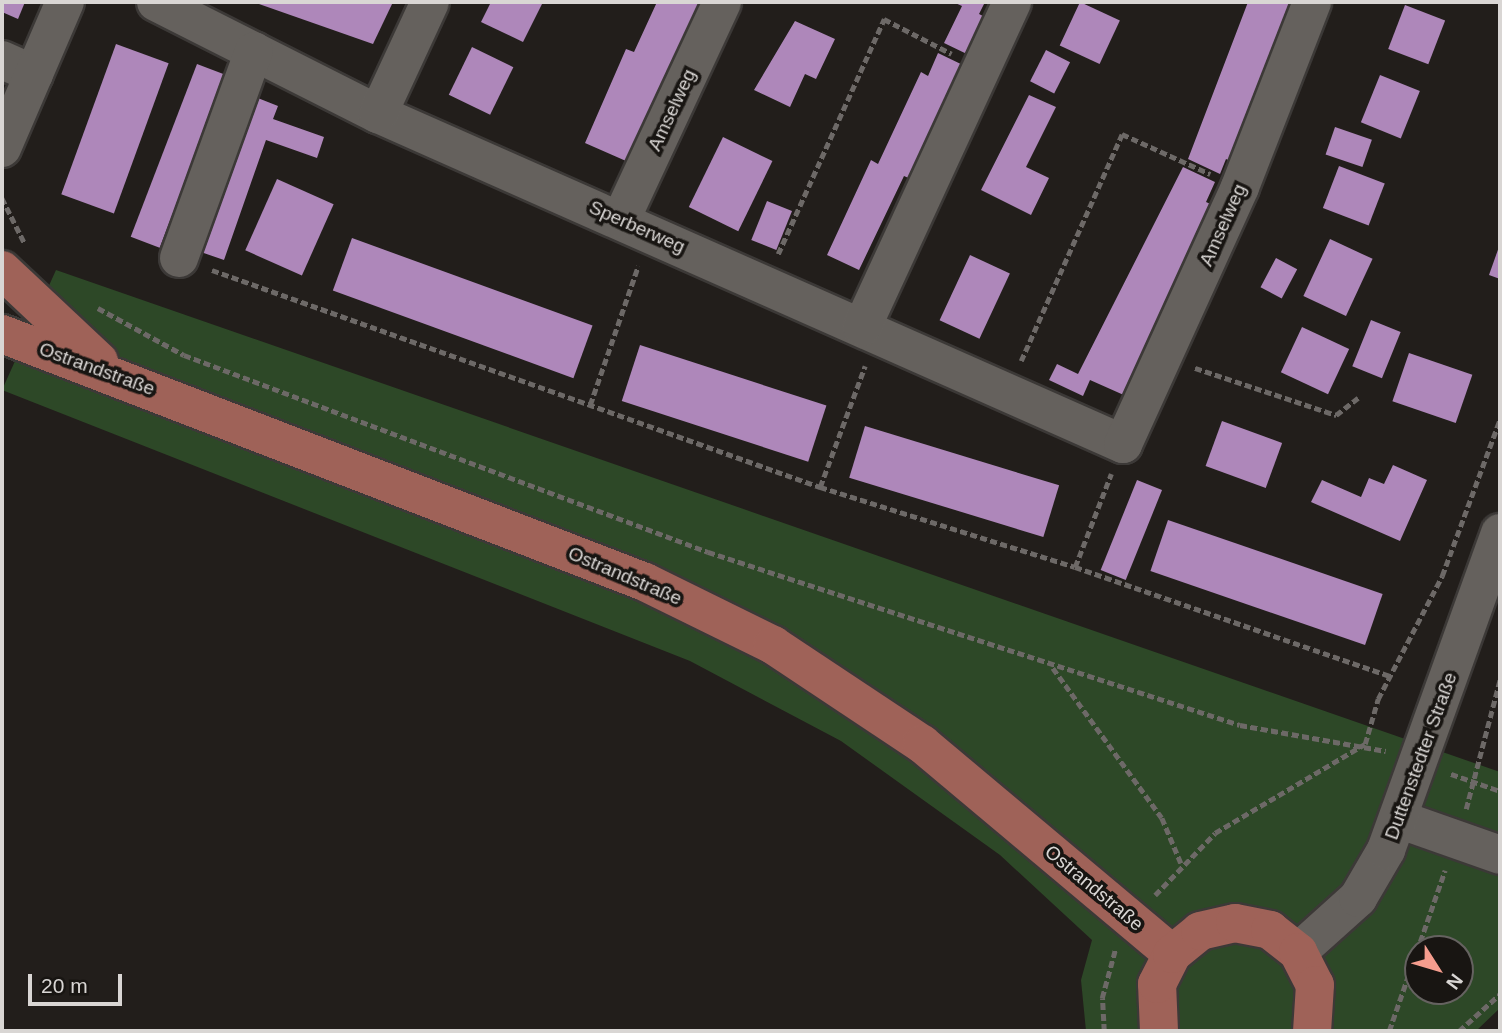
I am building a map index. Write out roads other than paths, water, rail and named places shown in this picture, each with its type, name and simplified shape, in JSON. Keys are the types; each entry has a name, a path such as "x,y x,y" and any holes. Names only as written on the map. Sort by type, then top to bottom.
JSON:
{"main road":[{"path":"15,262 116,376"},
{"name":"Ostrandstraße","path":"2,334 645,582 773,645 922,744 1172,954"},
{"path":"1158,1031 1157,984 1172,954 1200,931 1235,923 1270,930 1298,952 1315,985 1312,1031"}],"street":[{"path":"2,148 18,67 65,2"},
{"name":"Sperberweg","path":"156,2 378,114 1123,444"},
{"path":"378,114 430,2"},
{"name":"Amselweg","path":"635,226 722,2"},
{"path":"870,330 981,68 1012,2"},
{"name":"Amselweg","path":"1123,444 1240,187 1312,2"},
{"path":"178,258 254,51"},
{"name":"Duttenstedter Straße","path":"1298,952 1358,898 1398,819 1500,533"},
{"path":"1398,819 1500,855"}]}
